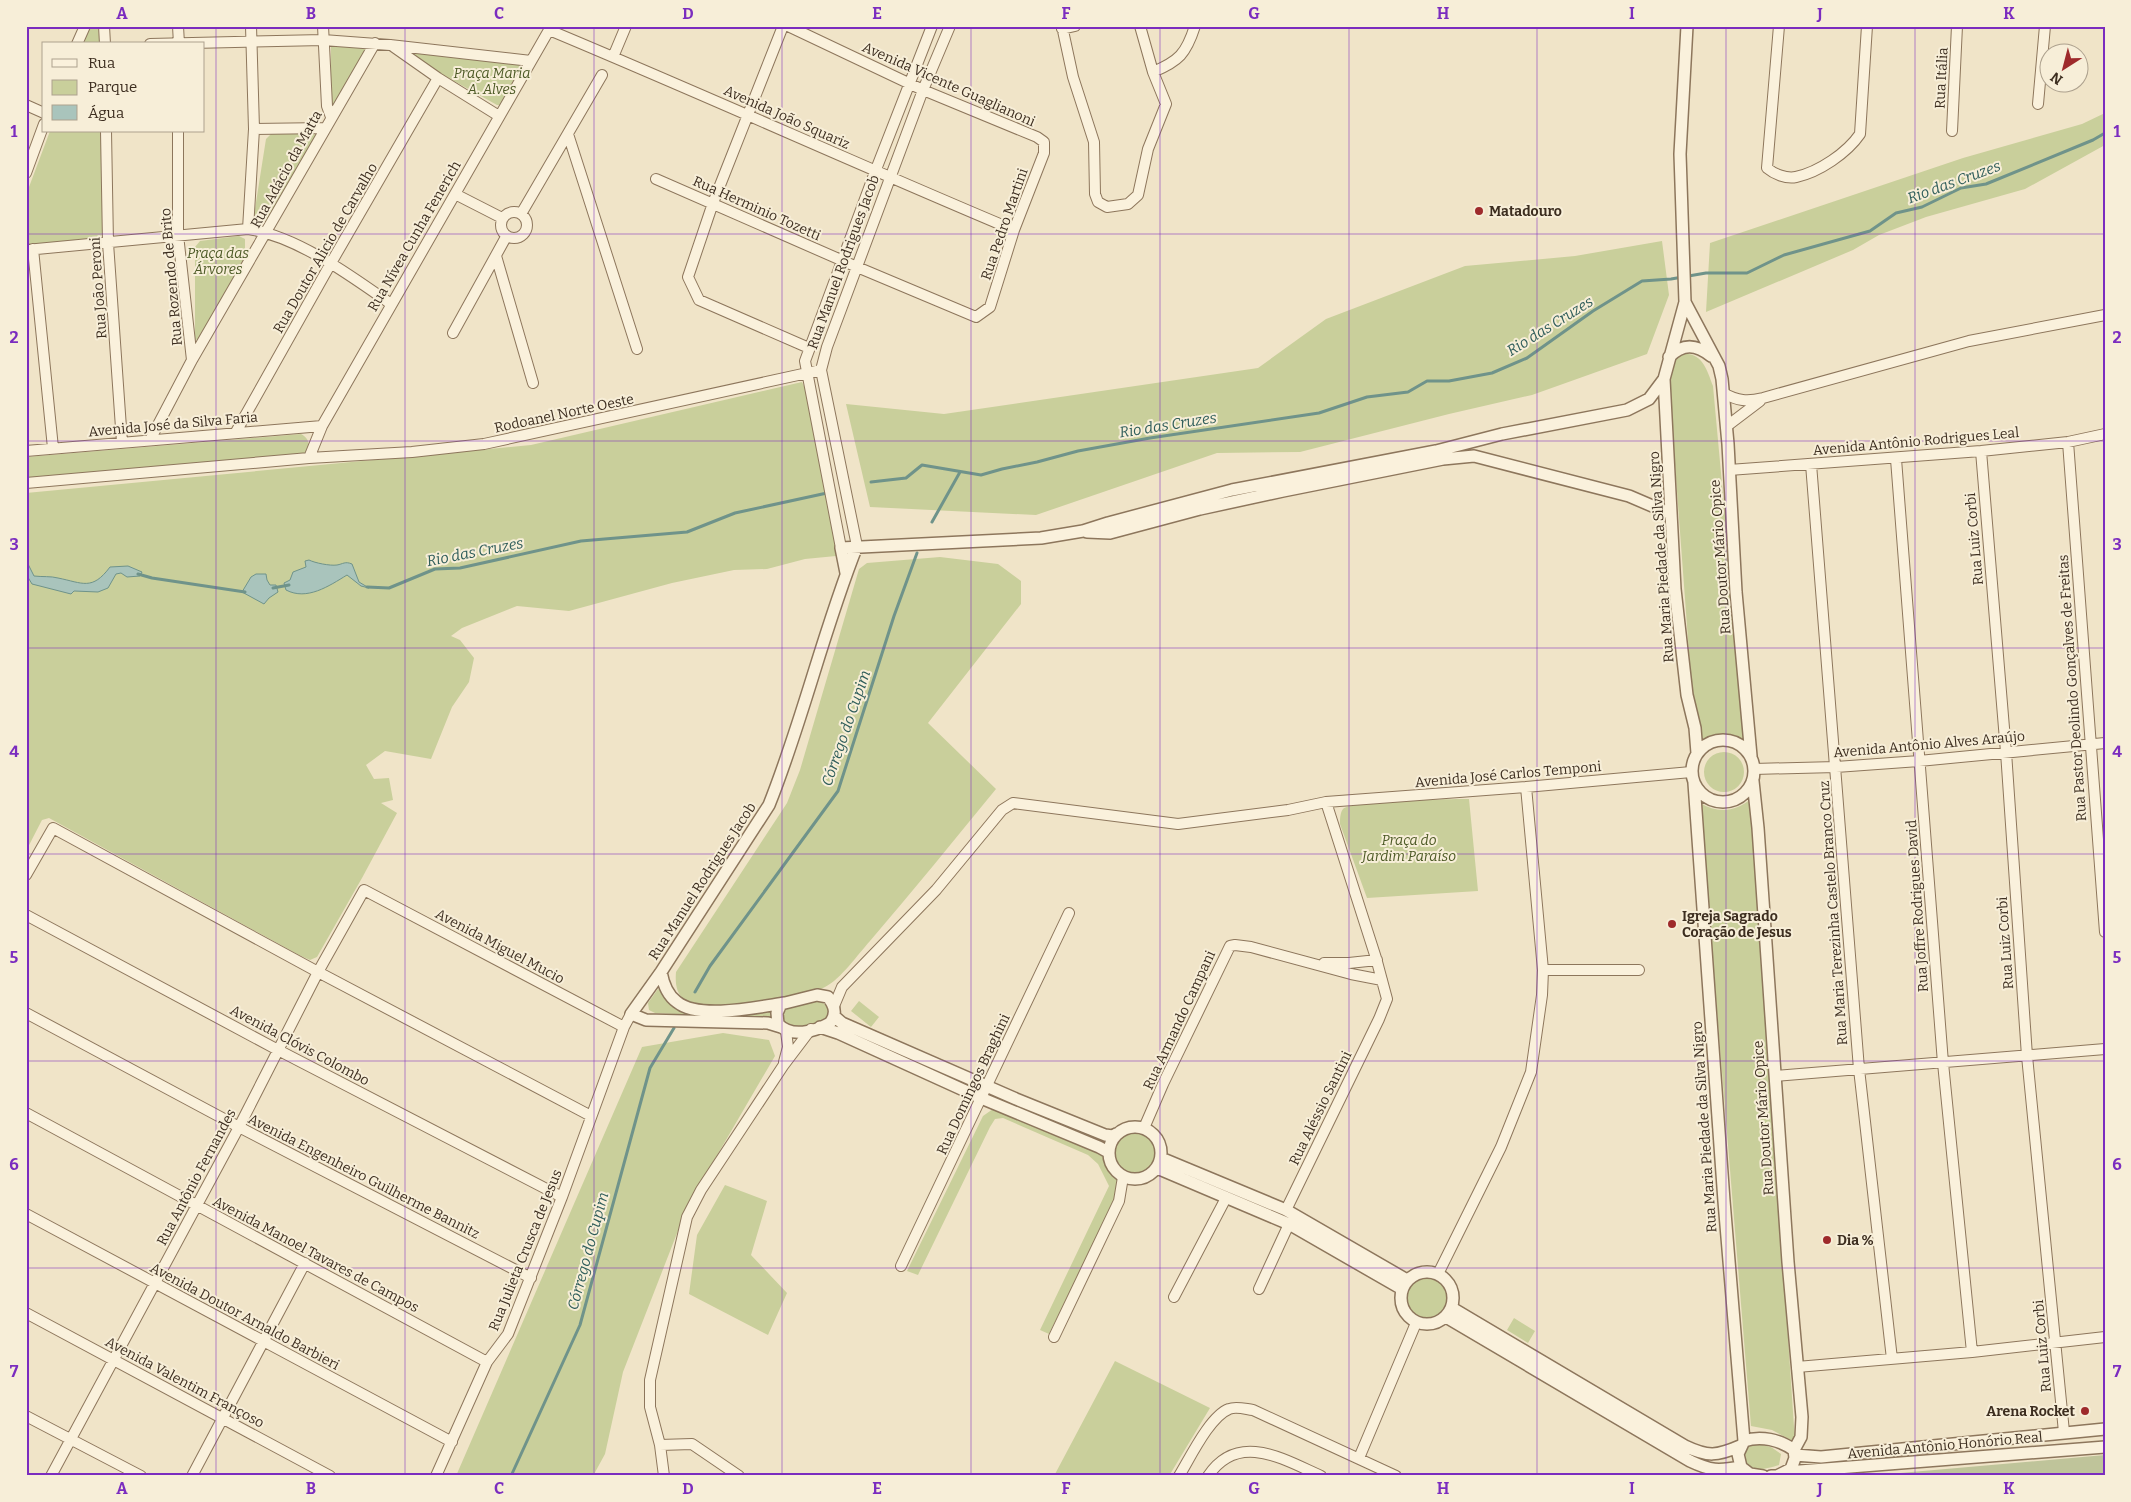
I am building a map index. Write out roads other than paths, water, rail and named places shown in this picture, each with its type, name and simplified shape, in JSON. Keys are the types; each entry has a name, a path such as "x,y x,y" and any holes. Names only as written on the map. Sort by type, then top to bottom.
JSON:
{"street":[{"path":"78,42 85,26"},
{"path":"104,26 105,42"},
{"path":"178,26 179,42"},
{"path":"248,229 254,129 251,26"},
{"path":"323,26 327,106 331,117"},
{"path":"613,57 626,26"},
{"path":"783,26 713,203 688,277 699,300 809,348"},
{"name":"Avenida Vicente Guaglianoni","path":"788,26 923,90 1038,137 1044,142"},
{"name":"Rua Manuel Rodrigues Jacob","path":"846,573 805,361 908,83 932,26"},
{"name":"Rua Manuel Rodrigues Jacob","path":"624,1027 769,805 802,713 856,546 821,370 827,347 923,90 950,26"},
{"path":"1075,26 1062,28 1073,77 1094,142 1095,194 1098,202 1107,208 1128,204 1134,200 1141,188 1148,149 1166,104 1153,72 1140,26"},
{"path":"1153,72 1172,64 1178,59 1188,45 1195,26"},
{"path":"1686,296 1680,154 1687,26"},
{"path":"1779,26 1767,168 1775,174 1794,178 1822,167 1855,142 1860,134 1867,26"},
{"name":"Rua Itália","path":"1952,131 1957,26"},
{"path":"2038,104 2046,26"},
{"name":"Avenida João Squariz","path":"549,30 749,114 875,172 1014,230"},
{"name":"Rua Nívea Cunha Fenerich","path":"309,458 322,426 549,30"},
{"path":"205,43 323,40 375,43 531,61"},
{"name":"Rua Adácio da Matta","path":"150,440 192,360 375,43"},
{"path":"390,45 499,116"},
{"path":"521,214 602,75"},
{"name":"Rua Doutor Alicio de Carvalho","path":"236,432 438,78"},
{"path":"26,105 42,112"},
{"path":"254,129 326,128"},
{"path":"26,173 42,129"},
{"name":"Rua João Peroni","path":"106,132 108,243 122,442"},
{"name":"Rua Rozendo de Brito","path":"178,132 178,235 192,360"},
{"path":"568,134 637,349"},
{"name":"Rua Pedro Martini","path":"984,312 990,307 1014,230 1044,153 1044,142"},
{"name":"Rua Herminio Tozetti","path":"656,178 857,267 976,317 984,312"},
{"path":"454,194 502,218"},
{"path":"511,212 521,214 527,222 525,233 517,239 506,237 500,228 502,218 511,212"},
{"path":"53,448 30,249 248,229 267,231 331,263 391,304"},
{"path":"453,333 506,237"},
{"path":"496,256 533,383"},
{"name":"Rua Doutor Mário Opice","path":"1686,296 1713,357 1719,366 1723,393 1727,426 1736,592 1751,756"},
{"name":"Rua Maria Piedade da Silva Nigro","path":"1686,296 1664,379 1670,514 1677,607 1687,695 1695,728 1697,754"},
{"path":"1723,393 1738,400 1748,401 1763,398 1969,341 2105,315"},
{"path":"1669,358 1677,349 1688,346 1696,346 1713,357"},
{"name":"Rodoanel Norte Oeste","path":"26,483 309,458 412,452 484,444 821,370"},
{"path":"841,548 1041,538 1083,531 1108,522 1232,490 1436,451 1502,434 1627,410 1649,399 1664,379"},
{"path":"1727,426 1763,398"},
{"name":"Avenida José da Silva Faria","path":"26,450 322,426"},
{"name":"Avenida Antônio Rodrigues Leal","path":"1729,470 1896,459 1981,451 2068,442 2105,434"},
{"name":"Rua Pastor Deolindo Gonçalves de Freitas","path":"2068,442 2105,932"},
{"name":"Rua Luiz Corbi","path":"1981,451 2006,752 2027,1056 2064,1432"},
{"path":"1083,531 1110,533 1246,499 1443,459 1474,456 1629,496 1670,514"},
{"name":"Rua Joffre Rodrigues David","path":"1896,459 1943,1063 1972,1352"},
{"name":"Rua Maria Terezinha Castelo Branco Cruz","path":"1811,464 1859,1069 1892,1359"},
{"path":"1720,739 1733,741 1744,748 1751,756 1754,769 1753,781 1747,791 1737,799 1725,802 1713,800 1702,794 1693,777 1693,761 1708,743 1720,739"},
{"name":"Avenida Antônio Alves Araújo","path":"1754,769 1836,767 2105,743"},
{"name":"Rua Maria Piedade da Silva Nigro","path":"1693,777 1742,1443 1738,1454 1742,1471"},
{"name":"Avenida José Carlos Temponi","path":"842,987 936,890 1002,810 1013,803 1178,824 1288,810 1326,802 1693,777"},
{"name":"Rua Doutor Mário Opice","path":"1753,781 1802,1417 1802,1437 1794,1452 1794,1464 1780,1474"},
{"path":"1438,1274 1501,1147 1531,1072 1542,996 1543,970 1526,787"},
{"name":"Rua Aléssio Santini","path":"1286,1210 1379,1020 1387,999 1377,960 1326,802"},
{"path":"26,875 53,828 318,972 591,1116"},
{"name":"Rua Antônio Fernandes","path":"51,1476 239,1127 318,972 364,890"},
{"name":"Avenida Miguel Mucio","path":"364,890 624,1027"},
{"name":"Rua Domingos Braghini","path":"901,1266 1069,913"},
{"name":"Avenida Clóvis Colombo","path":"26,915 278,1050 562,1197"},
{"name":"Rua Armando Campani","path":"1144,1128 1163,1084 1230,946 1251,947 1351,974 1382,980"},
{"name":"Rua Armando Campani","path":"1313,963 1349,963 1377,960"},
{"path":"1543,970 1639,970"},
{"path":"661,972 663,982 675,1001 692,1009 743,1011 785,1003 842,987"},
{"path":"631,1014 646,1020 768,1022 784,1029 798,1032 830,1023 842,987"},
{"path":"817,995 828,998 842,1023 1105,1135 1112,1136 1125,1128 1136,1126 1144,1128 1153,1134 1158,1141 1159,1163 1150,1175 1142,1179 1132,1180 1123,1177 1115,1171 1110,1162 1108,1152 1110,1142 1116,1134"},
{"path":"783,1066 788,1047 784,1029 778,1024 776,1013 778,1008 785,1003"},
{"name":"Avenida Engenheiro Guilherme Bannitz","path":"26,1013 239,1127 531,1278"},
{"name":"Rua Julieta Crusca de Jesus","path":"436,1476 487,1362 508,1334 562,1197 624,1027"},
{"path":"664,1476 660,1445 650,1408 650,1380 687,1218 700,1190 783,1066 816,1028"},
{"path":"816,1028 838,1033 981,1098 1108,1152"},
{"path":"1776,1076 2105,1049"},
{"name":"Avenida Manoel Tavares de Campos","path":"26,1113 487,1362"},
{"path":"1159,1163 1286,1210 1404,1284"},
{"path":"1159,1163 1226,1198 1289,1224 1404,1284"},
{"path":"1054,1337 1119,1201 1123,1177"},
{"path":"1174,1297 1226,1198"},
{"name":"Avenida Doutor Arnaldo Barbieri","path":"26,1214 452,1442"},
{"path":"1259,1289 1289,1224"},
{"path":"192,1476 305,1264"},
{"path":"1427,1272 1438,1274 1446,1280 1451,1288 1453,1298 1449,1312 1432,1324 1416,1323 1408,1318 1402,1309 1400,1299 1404,1284 1416,1274 1427,1272"},
{"path":"1449,1312 1690,1461 1706,1469 1742,1471 1763,1476"},
{"name":"Avenida Antônio Honório Real","path":"1449,1312 1701,1453 1722,1454 1742,1443 1757,1438 1768,1439 1787,1446 1794,1452 1821,1457 2105,1429"},
{"name":"Avenida Valentim Françoso","path":"26,1313 330,1476"},
{"path":"1359,1458 1416,1323"},
{"path":"1797,1367 1972,1352 2105,1337"},
{"path":"1179,1476 1216,1418 1230,1408 1253,1410 1396,1476"},
{"path":"26,1416 141,1476"},
{"path":"660,1445 692,1444 740,1476"},
{"name":"Avenida Antônio Honório Real","path":"1771,1476 2105,1447"},
{"path":"1208,1476 1220,1462 1230,1455 1256,1451 1301,1471 1320,1476"}],"water":[{"path":"26,560 34,576 55,577 81,583 98,580 110,567 128,566 142,572 140,576 127,577 121,573 116,574 108,588 98,592 74,591 71,594 32,584 26,574"},
{"path":"309,560 331,565 352,564 359,582 369,588 361,586 347,575 318,591 310,593 294,593 286,590 284,583 290,580 293,572 306,567 305,561"},
{"path":"256,574 266,574 270,585 276,585 278,592 264,604 242,592 251,577"}],"waterway":[{"name":"Rio das Cruzes","path":"871,482 906,478 922,465 981,475 1078,451 1150,438 1319,413 1367,397 1408,392 1427,381 1449,381 1492,373 1527,358 1593,311 1642,281 1671,279 1706,273 1747,273 1784,255 1870,231 1896,213 1922,207 1961,188 1986,184 2093,140 2105,133"},
{"path":"932,522 960,472"},
{"name":"Rio das Cruzes","path":"367,587 389,588 435,569 460,568 581,541 687,532 735,513 827,493"},
{"name":"Córrego do Cupim","path":"695,992 710,966 838,791 894,616 917,553"},
{"name":"Rio das Cruzes","path":"138,574 152,578 245,592"},
{"name":"Rio das Cruzes","path":"273,588 289,585"},
{"name":"Córrego do Cupim","path":"511,1476 580,1325 650,1068 674,1028"}],"place":[{"name":"Matadouro","path":"1479,211"},
{"name":"Igreja Sagrado Coração de Jesus","path":"1672,924"},
{"name":"Dia %","path":"1827,1240"},
{"name":"Arena Rocket","path":"2085,1411"}],"park label":[{"name":"Praça Maria A. Alves","path":"492,82"},
{"name":"Praça das Árvores","path":"218,262"},
{"name":"Praça do Jardim Paraíso","path":"1409,848"}]}
